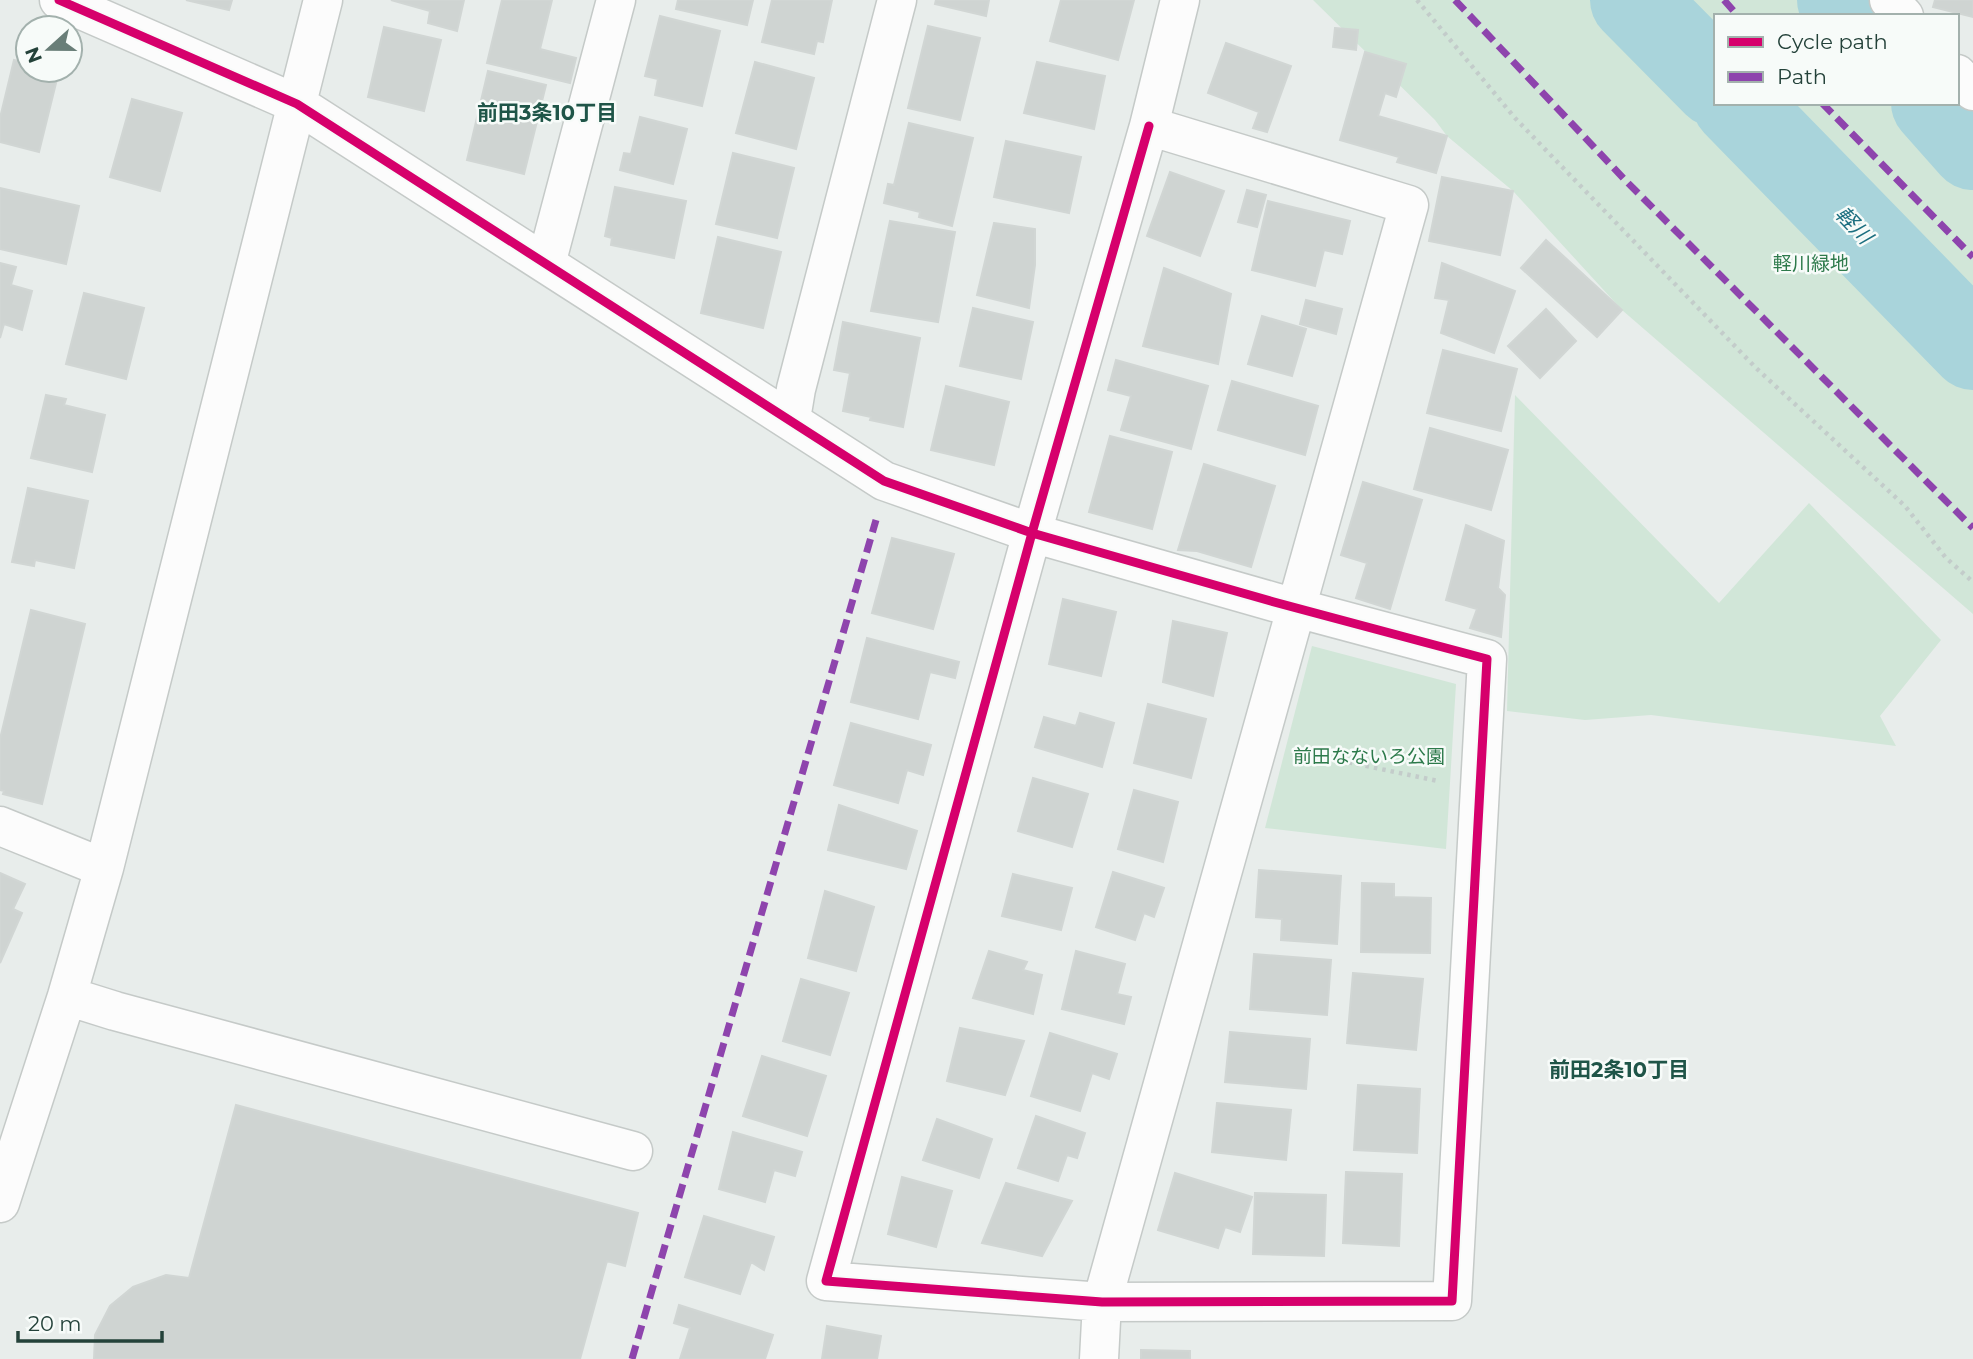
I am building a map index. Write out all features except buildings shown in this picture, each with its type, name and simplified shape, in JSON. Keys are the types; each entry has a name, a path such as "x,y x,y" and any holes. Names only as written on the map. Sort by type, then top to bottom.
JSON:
{"street":[{"path":"59,0 297,104 884,481 1032,533 1297,609 1487,659 1452,1301 1102,1302 826,1281 1032,533 1149,127 1180,0"},
{"path":"0,1203 104,868 323,0"},
{"path":"547,264 616,0"},
{"path":"791,419 796,389 897,0"},
{"path":"1889,0 1902,14"},
{"path":"1959,76 1973,91"},
{"path":"1099,1359 1102,1302 1409,205 1149,127"},
{"path":"0,826 104,868"},
{"path":"66,996 633,1151"}],"path":[{"path":"1418,0 1515,118 1756,369 1905,506 1946,558 1973,582"},
{"path":"1296,751 1446,783"}],"green space":[{"name":"軽川緑地","path":"1313,0 1855,0 1868,14 1714,14 1714,105 1951,105 1973,130 1973,614 1622,310 1513,191 1447,136 1435,120"},
{"path":"1515,395 1719,603 1809,503 1941,640 1880,716 1896,746 1651,715 1585,720 1507,711"},
{"name":"前田なないろ公園","path":"1312,646 1456,684 1446,849 1265,828"}],"waterway":[{"name":"軽川","path":"1633,0 1714,82"},
{"path":"1840,0 1852,14"},
{"name":"軽川","path":"1737,105 1973,347"},
{"path":"1936,105 1973,147"}],"marked path":[{"path":"1455,0 1627,182 1973,528"},
{"path":"1724,0 1736,14"},
{"path":"1824,105 1973,257"},
{"path":"632,1359 876,520"}],"cycle path":[{"path":"59,0 297,104 884,481 1032,533 1487,659 1452,1301 1102,1302 826,1281 1032,533 1149,126"}],"district":[{"name":"前田3条10丁目","path":"547,112"},
{"name":"前田2条10丁目","path":"1619,1069"}]}
